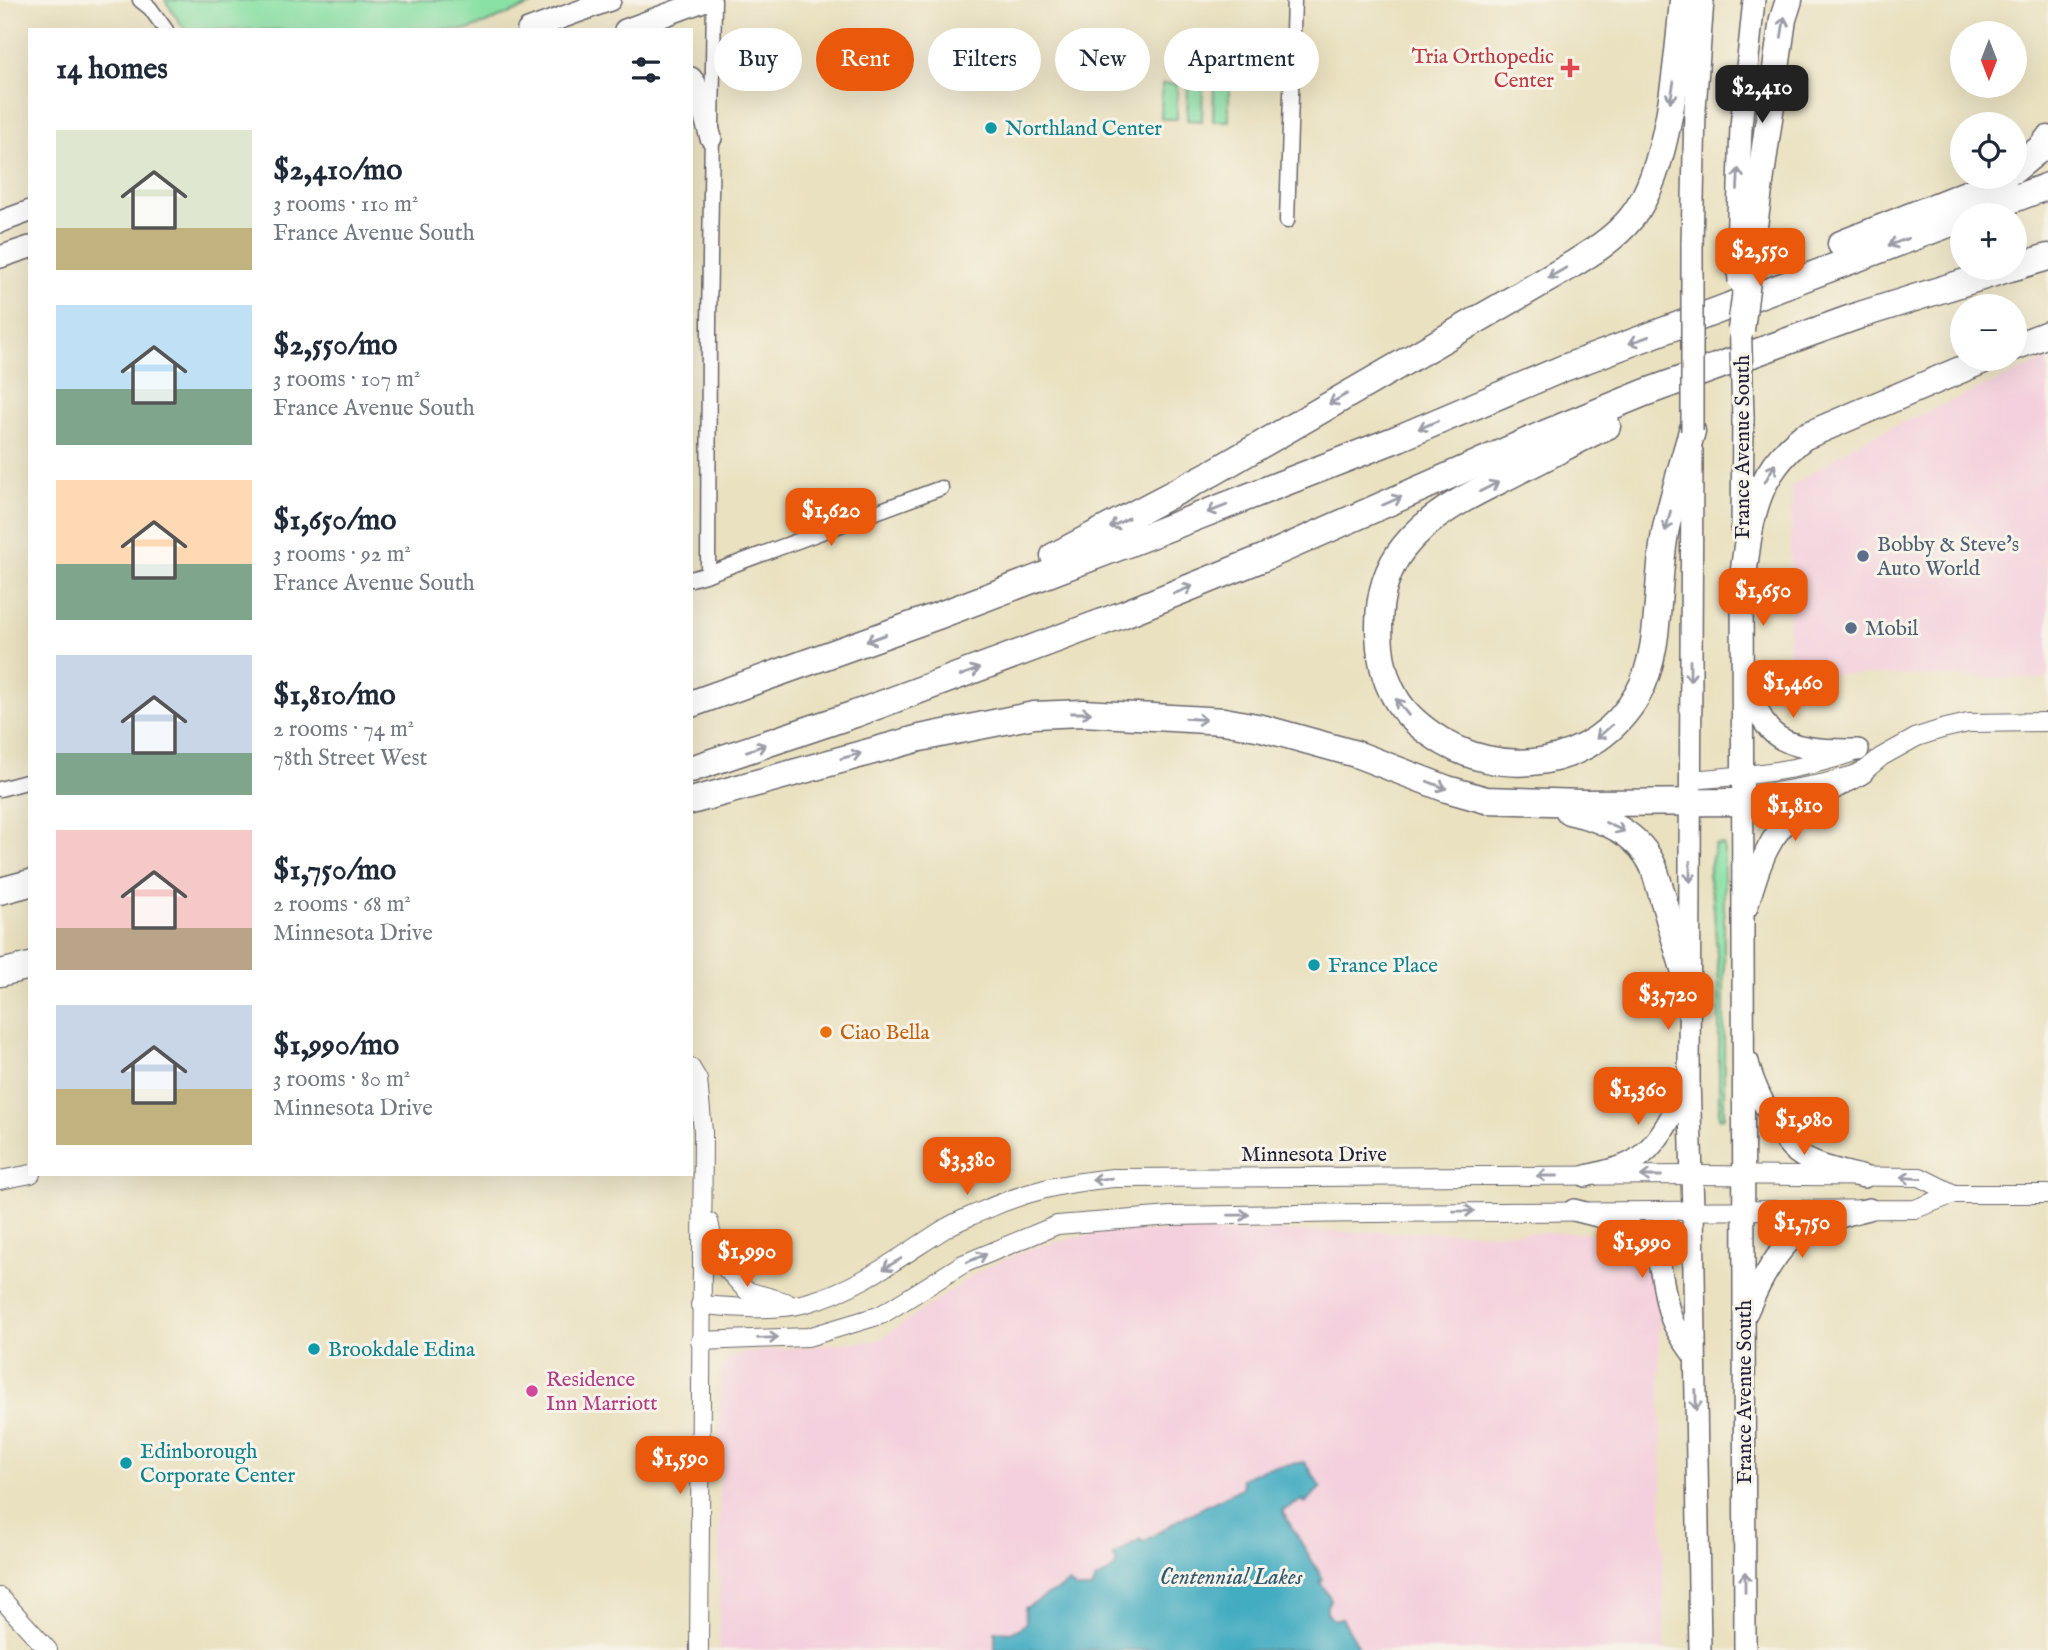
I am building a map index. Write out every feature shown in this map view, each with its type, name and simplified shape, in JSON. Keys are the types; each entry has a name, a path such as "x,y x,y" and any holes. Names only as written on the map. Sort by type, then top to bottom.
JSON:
{"highway":[{"path":"940,615 1214,472 1560,272 1620,231 1644,200 1660,154 1678,58 1683,0"},
{"path":"1741,330 1744,244 1783,19 1789,0"},
{"path":"2027,159 2048,139"},
{"path":"2004,203 2048,187"},
{"path":"1759,296 1830,248 1978,189"},
{"path":"693,703 940,615 1336,463 1564,368 1950,223"},
{"path":"2027,263 2048,257"},
{"path":"693,768 855,714 1124,614 1263,558 1544,434 1644,393 1817,330 1972,280"},
{"path":"1692,431 1665,530 1648,671 1637,695 1625,712 1595,740 1576,751 1539,763 1498,763 1465,754 1447,745 1412,719 1396,700 1382,665 1379,647 1380,600 1391,565 1405,545 1426,524 1452,505 1586,435 1817,330"},
{"path":"2027,342 2048,334"},
{"path":"1742,585 1752,516 1771,468 1785,451 1803,437 1822,428 1957,371"},
{"path":"693,799 920,738 1034,715 1083,713 1224,721 1262,728 1356,754 1447,789 1486,800 1526,802 1741,789"},
{"path":"1526,802 1588,816 1625,831 1639,844 1654,868 1689,986"},
{"path":"0,891 28,884"},
{"path":"0,973 28,967"}],"main road":[{"path":"533,28 610,0"},
{"path":"630,28 706,0"},
{"path":"1700,1650 1689,986 1692,245 1695,109 1703,0"},
{"path":"1744,244 1741,126 1754,0"},
{"path":"693,80 711,138"},
{"path":"0,222 28,212"},
{"path":"0,257 28,248"},
{"name":"France Avenue South","path":"1741,330 1741,1032 1745,1650"},
{"path":"1742,671 1770,731 1798,747 1858,750"},
{"path":"1741,922 1767,850 1779,830 1811,801 1862,773"},
{"path":"1741,1032 1752,1080 1773,1121 1797,1153 1820,1164 1864,1177"},
{"path":"1586,1176 1633,1161 1661,1134 1689,1079"},
{"path":"1743,1320 1763,1277 1790,1240 1832,1218 1869,1209"},
{"path":"1574,1210 1620,1223 1640,1234 1655,1251 1672,1320 1695,1357"}],"street":[{"path":"139,0 150,8 165,28"},
{"path":"708,574 714,0"},
{"path":"1287,221 1294,0"},
{"path":"693,578 941,488"},
{"path":"1741,789 1754,796 1862,773 1881,757 1917,737 1957,725 2048,722"},
{"path":"1741,789 1858,750 1881,757"},
{"path":"0,789 28,782"},
{"path":"693,1071 698,1080 703,1132 699,1650"},
{"path":"0,1180 28,1175"},
{"name":"Minnesota Drive","path":"700,1305 764,1309 796,1305 846,1289 911,1252 949,1226 1014,1197 1069,1182 1161,1177 1920,1177 1954,1194"},
{"path":"703,1189 717,1259 747,1291 796,1305"},
{"name":"Minnesota Drive","path":"700,1341 808,1337 881,1315 963,1264 1057,1224 1171,1216 1574,1210 1914,1209 1954,1194 2048,1194"},
{"path":"0,1597 48,1650"}],"shaded area":[{"path":"2048,359 2048,679 1787,673 1792,486 1860,441 2020,371 2027,371 2027,368"},
{"path":"1106,1231 1596,1233 1633,1241 1658,1280 1665,1650 719,1650 720,1374 728,1357 748,1352 879,1340 979,1271 1028,1249"}],"green space":[{"path":"165,0 544,0 473,28 184,28"},
{"path":"1164,84 1164,91 1177,91 1177,119 1161,119"},
{"path":"1188,91 1203,91 1202,121 1187,120"},
{"path":"1214,91 1229,91 1229,121 1213,121"},
{"path":"1722,844 1724,1117 1719,1118 1719,983 1713,897 1708,876 1715,845"}],"water":[{"name":"Centennial Lakes","path":"1304,1462 1321,1487 1305,1503 1303,1500 1282,1511 1323,1579 1320,1581 1331,1600 1327,1605 1327,1613 1333,1620 1342,1618 1359,1647 1357,1650 995,1650 995,1631 1019,1629 1026,1622 1025,1608 1069,1583 1076,1589 1092,1589 1096,1579 1116,1566 1113,1556 1140,1539 1143,1542 1178,1520 1240,1489 1243,1485 1241,1479 1266,1468"}],"place":[{"name":"Tria Orthopedic Center","path":"1570,68"},
{"name":"Northland Center","path":"991,128"},
{"name":"Bobby & Steve's Auto World","path":"1863,556"},
{"name":"Mobil","path":"1851,628"},
{"name":"France Place","path":"1314,965"},
{"name":"Ciao Bella","path":"826,1032"},
{"name":"Brookdale Edina","path":"314,1349"},
{"name":"Residence Inn Marriott","path":"532,1391"},
{"name":"Edinborough Corporate Center","path":"126,1463"}]}
